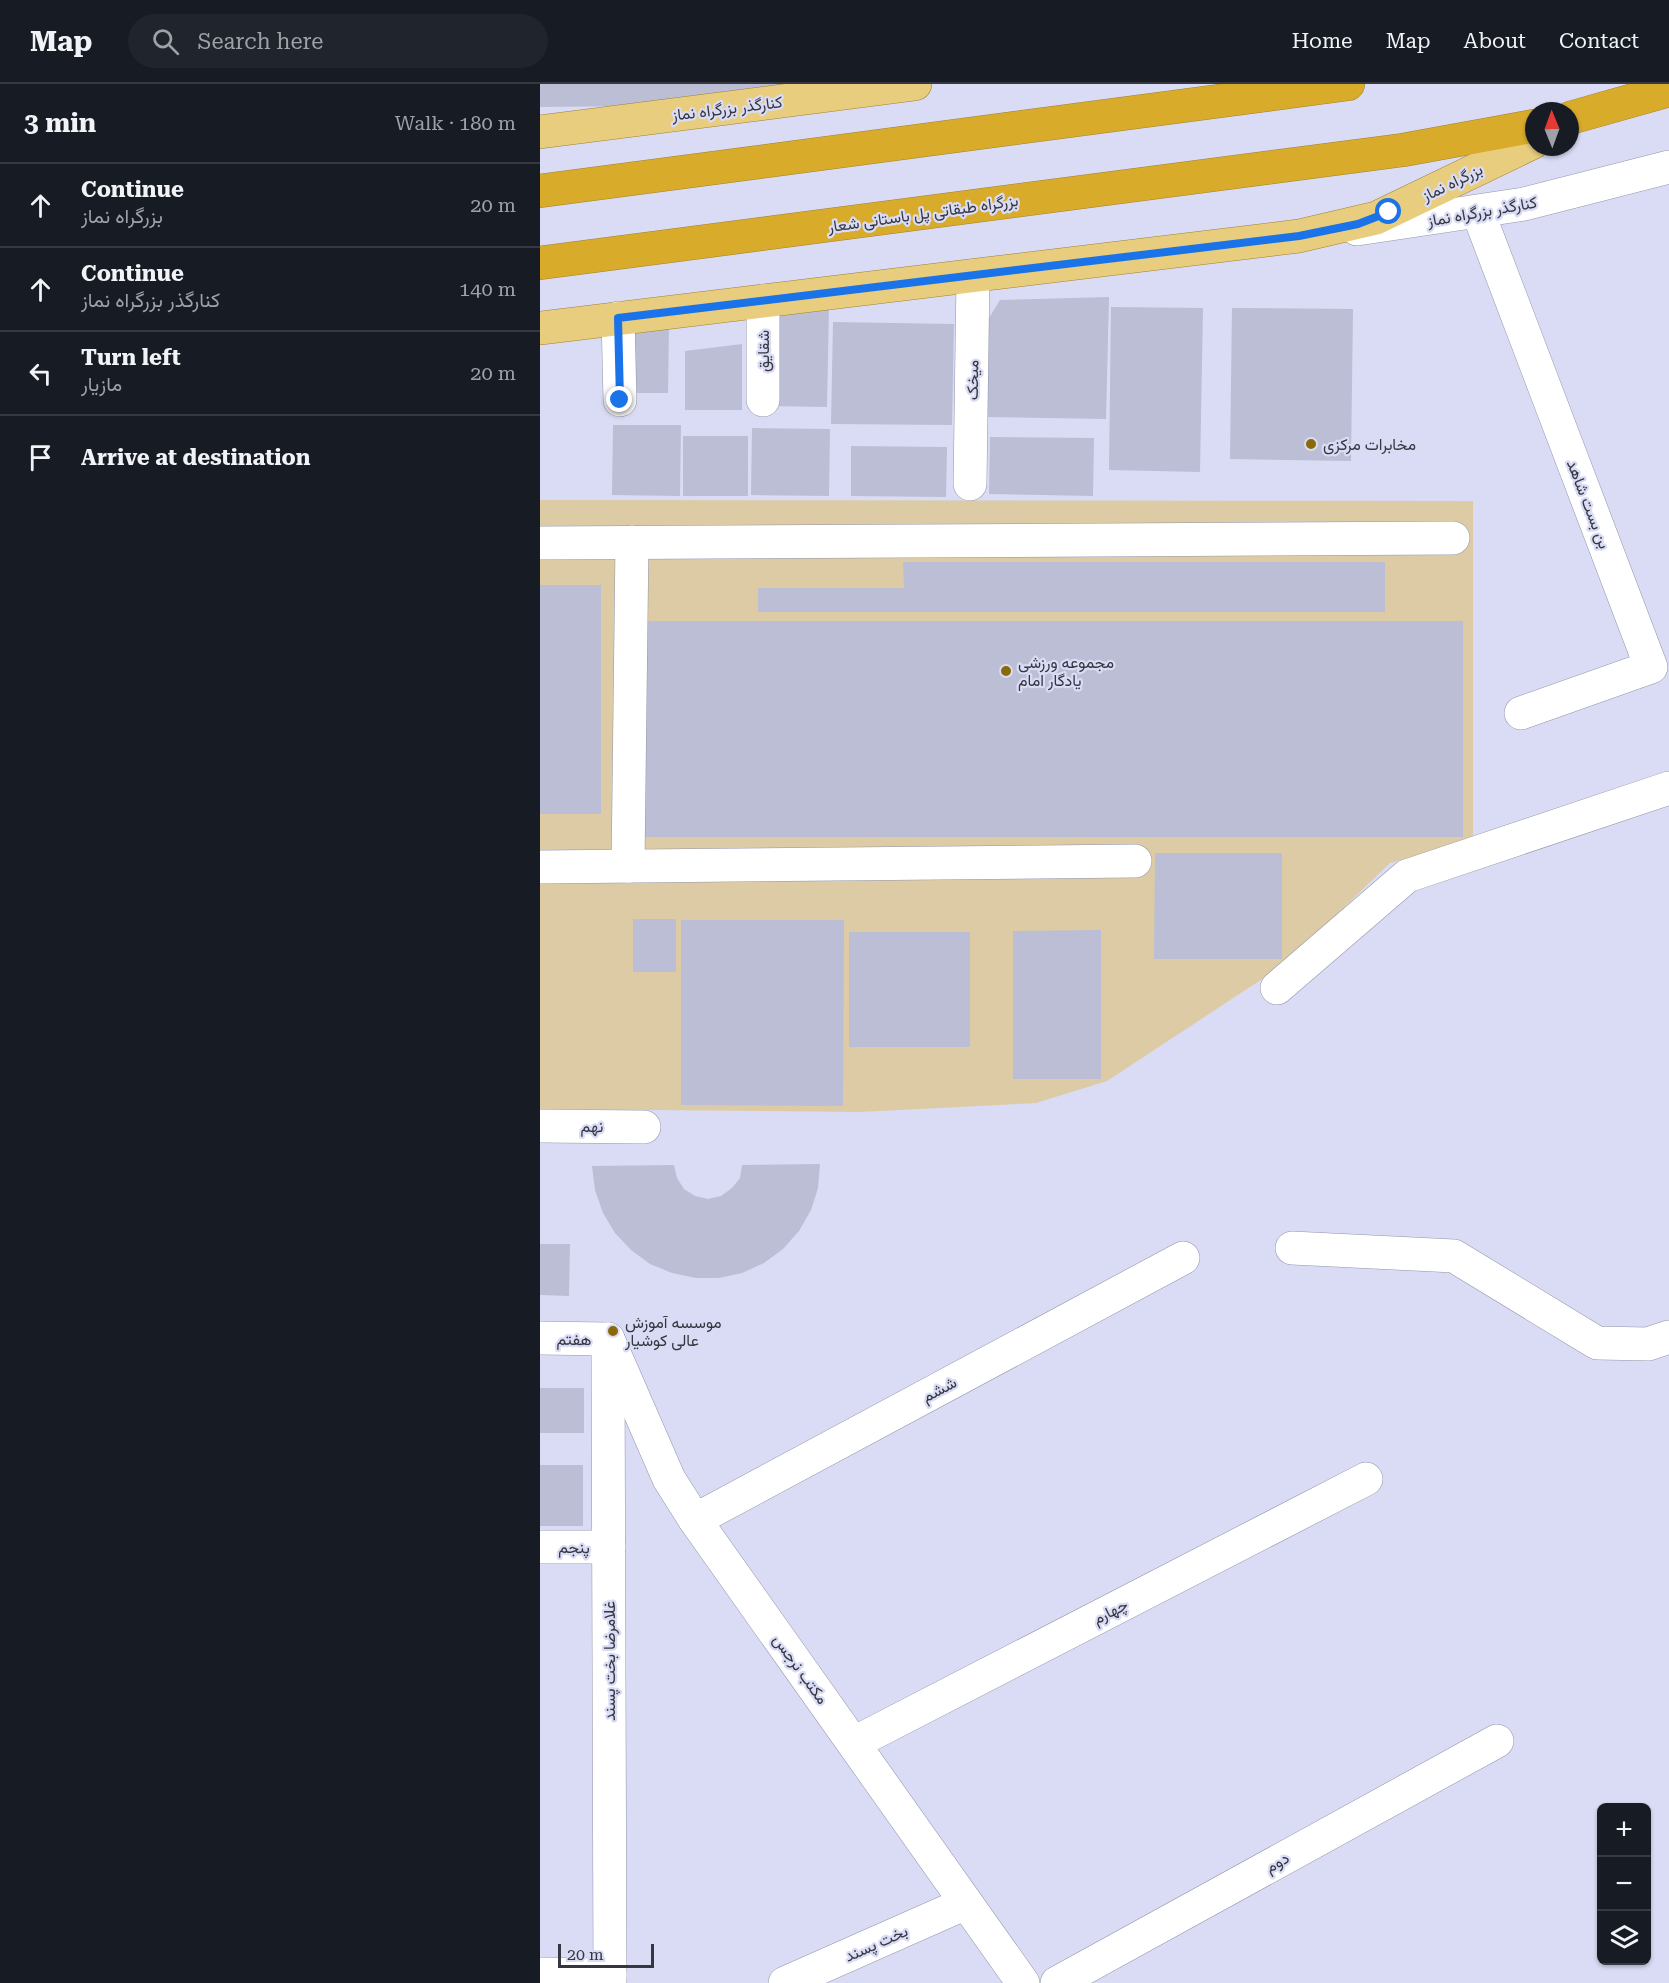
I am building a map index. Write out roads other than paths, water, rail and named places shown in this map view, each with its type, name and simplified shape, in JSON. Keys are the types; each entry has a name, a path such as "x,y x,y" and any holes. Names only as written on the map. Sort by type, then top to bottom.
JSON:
{"highway":[{"path":"540,190 1348,84"},
{"path":"1579,118 1663,95"},
{"name":"بزرگراه نماز","path":"1307,162 1436,145 1525,128"},
{"name":"بزرگراه طبقاتی پل باستانی شعار","path":"540,264 1307,162"}],"main road":[{"name":"کنارگذر بزرگراه نماز","path":"540,132 915,84"},
{"name":"بزرگراه نماز","path":"1299,236 1376,218 1525,146"},
{"name":"کنارگذر بزرگراه نماز","path":"540,328 1299,236"}],"street":[{"name":"کنارگذر بزرگراه نماز","path":"1299,236 1478,212 1578,192 1669,167"},
{"name":"بن بست شاهد","path":"1478,212 1651,667 1521,713"},
{"name":"میخک","path":"970,484 973,276"},
{"name":"شقایق","path":"763,301 763,400"},
{"path":"618,318 620,400"},
{"path":"540,543 1453,538"},
{"path":"628,866 632,542"},
{"path":"1277,988 1407,876 1669,788"},
{"path":"540,867 1135,861"},
{"name":"نهم","path":"540,1126 644,1127"},
{"path":"1292,1248 1454,1256 1597,1343 1648,1344 1669,1337"},
{"name":"ششم","path":"695,1520 1183,1258"},
{"name":"هفتم","path":"540,1338 608,1339"},
{"name":"مکتب نرجس","path":"608,1339 669,1479 695,1520 1023,1983"},
{"name":"غلامرضا بخت پسند","path":"608,1339 610,1979"},
{"path":"609,1484 617,1476 637,1468 649,1468 669,1479"},
{"name":"چهارم","path":"854,1743 1366,1479"},
{"name":"پنجم","path":"540,1547 609,1547"},
{"name":"دوم","path":"1057,1983 1497,1741"},
{"name":"بخت پسند","path":"785,1983 966,1902"},
{"path":"540,1974 610,1979"}],"place":[{"name":"مخابرات مرکزی","path":"1311,444"},
{"name":"مجموعه ورزشی یادگار امام","path":"1006,671"},
{"name":"موسسه آموزش عالی کوشیار","path":"613,1331"}]}
